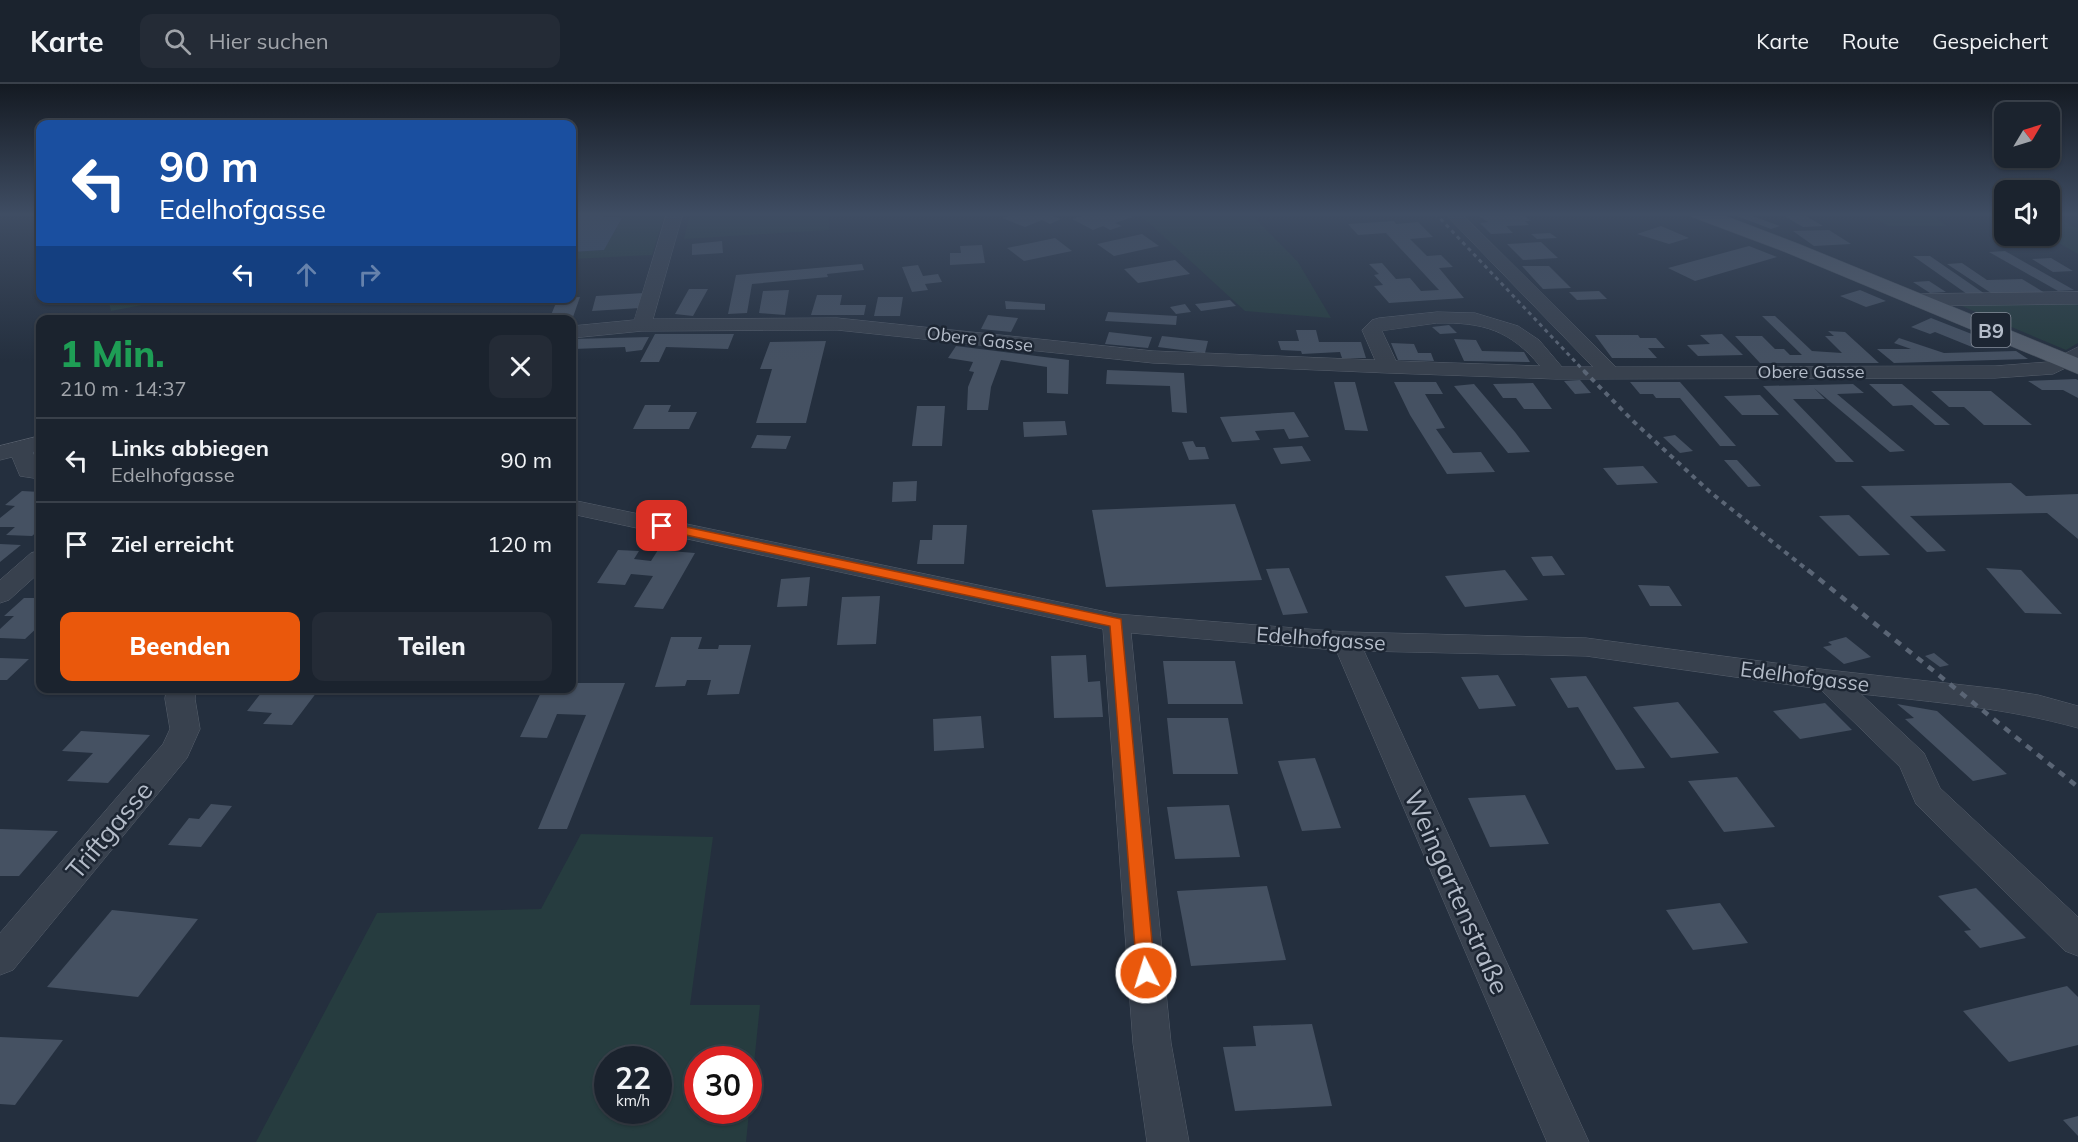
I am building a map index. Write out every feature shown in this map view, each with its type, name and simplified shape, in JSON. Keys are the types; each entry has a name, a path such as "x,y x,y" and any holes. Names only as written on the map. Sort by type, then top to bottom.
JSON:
{"main road":[{"name":"B9","path":"1823,262 2074,360"}],"street":[{"path":"642,325 660,262"},
{"path":"1501,262 1609,371"},
{"path":"1917,300 2078,298"},
{"path":"1388,367 1372,330 1379,324 1456,316 1488,320 1509,328 1529,342 1556,373"},
{"name":"Obere Gasse","path":"576,332 642,325 837,324 1153,357 1556,373 1609,371 1995,372 2053,368 2074,360"},
{"path":"20,448 28,471 36,472"},
{"name":"Edelhofgasse","path":"576,508 1116,623 1346,641 1586,647 1828,680 1999,699 2038,706 2078,717"},
{"path":"0,594 36,562"},
{"path":"1116,623 1152,1043 1168,1142"},
{"name":"Weingartenstraße","path":"1346,641 1568,1142"},
{"path":"1828,680 1913,761 1927,795 2078,940"},
{"name":"Triftgasse","path":"0,959 176,750 185,729 181,693"}],"green space":[{"path":"1192,262 1298,262 1331,318 1245,311"},
{"path":"2073,302 2078,306 2078,343 2066,350 1957,304"},
{"path":"109,303 152,303 111,311"},
{"path":"581,834 713,837 690,1005 760,1005 756,1046 684,1046 684,1124 748,1124 746,1142 256,1142 377,913 541,909"}],"building":[{"path":"950,262 985,263 950,265"},
{"path":"1162,262 1178,262 1190,274 1138,283 1124,269"},
{"path":"1413,262 1448,262 1453,267 1439,268 1464,298 1389,303 1374,286 1383,285 1374,275 1379,274 1369,264 1382,263 1396,279 1410,278 1421,291 1439,290"},
{"path":"1689,262 1759,262 1695,281 1668,268"},
{"path":"1922,262 1939,262 1985,294 1967,294"},
{"path":"2007,262 2025,262 2074,290 2058,291"},
{"path":"2037,262 2058,262 2073,271 2053,272"},
{"path":"1962,263 1987,280 2022,279 2045,293 1994,295 1947,264"},
{"path":"862,264 864,270 827,274 828,277 752,284 747,313 728,314 736,275"},
{"path":"918,265 923,276 938,274 942,282 925,284 928,290 912,292 902,267"},
{"path":"1522,266 1549,266 1571,288 1543,289"},
{"path":"1929,281 1946,292 1930,293 1913,282"},
{"path":"689,289 708,289 693,316 675,314"},
{"path":"789,290 785,315 759,313 763,291"},
{"path":"1860,290 1886,301 1866,307 1840,296"},
{"path":"1599,291 1607,299 1577,300 1569,292"},
{"path":"644,293 640,308 592,311 596,296"},
{"path":"817,295 842,295 840,305 866,305 864,315 811,315"},
{"path":"576,297 580,297 574,315 551,315 556,303 576,303"},
{"path":"878,297 903,297 900,316 874,316"},
{"path":"1230,300 1236,306 1201,311 1195,304"},
{"path":"1005,301 1045,304 1045,310 1006,309"},
{"path":"1185,304 1191,312 1176,314 1170,307"},
{"path":"1108,312 1177,316 1176,325 1105,321"},
{"path":"988,315 1018,318 1011,332 981,329"},
{"path":"1762,316 1775,316 1812,351 1842,353 1825,336 1834,336 1828,331 1845,332 1879,363 1760,363 1735,336 1762,336 1775,349 1784,349 1790,355 1802,355"},
{"path":"1931,318 1987,340 1972,347 1935,332 1930,334 1911,327"},
{"path":"1449,325 1457,333 1440,334 1432,327"},
{"path":"1296,330 1316,330 1319,342 1361,342 1366,358 1342,358 1340,352 1302,354 1301,351 1281,350 1278,341 1299,341"},
{"path":"1109,332 1152,337 1148,348 1105,344"},
{"path":"655,334 734,334 728,349 666,347 659,362 640,362"},
{"path":"1722,334 1743,355 1698,356 1687,345 1710,344 1700,335"},
{"path":"1595,335 1638,335 1640,338 1656,338 1665,348 1648,348 1657,358 1612,358"},
{"path":"1162,336 1208,341 1205,353 1158,347"},
{"path":"649,337 642,350 626,352 625,347 576,349 576,339"},
{"path":"1899,338 1944,353 2016,351 2028,359 1894,363 1877,349 1911,349 1894,343"},
{"path":"1454,339 1476,340 1482,351 1524,352 1530,362 1464,361"},
{"path":"826,341 806,423 756,423 772,369 760,369 770,342"},
{"path":"1391,343 1414,344 1418,353 1431,353 1434,361 1398,360"},
{"path":"956,346 1069,360 1068,394 1047,393 1047,367 1001,360 991,387 988,410 967,410 968,387 974,372 969,371 973,362 948,358"},
{"path":"1107,370 1184,373 1187,413 1172,412 1170,386 1106,384"},
{"path":"1580,380 1591,393 1575,394 1564,381"},
{"path":"2078,380 2078,398 2063,390 2042,390 2028,381"},
{"path":"1334,382 1355,382 1368,431 1345,430"},
{"path":"1394,382 1436,382 1443,394 1425,394 1445,428 1436,429 1453,453 1481,452 1495,472 1447,474 1410,415"},
{"path":"1630,382 1680,382 1736,446 1720,446 1680,398 1656,398 1653,394 1640,394"},
{"path":"1533,383 1552,409 1524,409 1516,398 1503,398 1493,384"},
{"path":"1474,384 1530,452 1508,453 1454,386"},
{"path":"1853,384 1864,393 1837,394 1905,451 1890,452 1814,388 1825,399 1793,399 1854,462 1836,462 1763,386"},
{"path":"1869,384 1902,384 1950,425 1935,425 1912,405 1893,406"},
{"path":"1931,391 1991,391 2032,425 1984,425 1964,407 1949,407"},
{"path":"1760,395 1779,415 1742,415 1724,396"},
{"path":"645,405 671,405 668,412 697,412 689,429 633,429"},
{"path":"917,406 945,406 942,446 912,446"},
{"path":"1294,412 1309,437 1289,439 1284,429 1255,431 1260,440 1232,442 1220,417"},
{"path":"1065,421 1067,435 1024,437 1023,422"},
{"path":"757,435 791,436 786,449 751,448"},
{"path":"1675,435 1693,451 1680,453 1663,437"},
{"path":"1193,441 1196,447 1205,447 1209,459 1189,460 1182,442"},
{"path":"1302,446 1311,461 1281,464 1273,448"},
{"path":"1724,460 1737,460 1761,486 1748,487"},
{"path":"1643,466 1658,483 1617,485 1603,468"},
{"path":"917,481 916,501 892,502 893,482"},
{"path":"2011,483 2026,496 2078,494 2078,539 2047,513 1910,516 1946,551 1927,552 1861,486"},
{"path":"22,491 36,492 36,517 34,519 36,519 36,532 32,536 6,535 15,527 0,527 0,518 15,506 5,505"},
{"path":"1235,504 1262,580 1106,587 1092,510"},
{"path":"1849,515 1890,555 1859,556 1819,516"},
{"path":"933,525 967,525 964,564 917,564 920,540 932,540"},
{"path":"0,544 21,545 0,562"},
{"path":"618,550 639,551 634,559 651,561 658,550 695,553 663,609 634,607 653,576 631,574 625,585 597,583"},
{"path":"1552,556 1565,575 1543,576 1531,557"},
{"path":"1289,568 1308,613 1283,615 1266,569"},
{"path":"1986,568 2021,570 2062,614 2025,613"},
{"path":"1505,570 1528,600 1465,607 1445,576"},
{"path":"810,577 807,606 777,607 781,579"},
{"path":"1638,585 1669,586 1682,606 1650,606"},
{"path":"880,596 876,644 837,645 842,597"},
{"path":"24,598 36,598 36,629 25,639 0,638 0,629 14,616 4,616"},
{"path":"671,637 702,637 698,649 718,649 719,645 751,645 739,694 707,695 711,680 687,680 685,686 655,687"},
{"path":"1846,637 1871,657 1844,664 1823,647 1832,645 1828,642"},
{"path":"1934,653 1949,665 1940,667 1925,656"},
{"path":"1086,655 1088,682 1100,681 1103,717 1054,718 1051,656"},
{"path":"0,658 29,659 7,680 0,680"},
{"path":"1163,661 1235,661 1243,704 1168,704"},
{"path":"1498,675 1516,706 1479,709 1461,677"},
{"path":"1586,676 1645,768 1616,770 1578,707 1568,708 1550,678"},
{"path":"576,683 625,683 567,829 538,829 586,715 557,714 547,738 520,737 541,693 576,693"},
{"path":"261,693 316,693 292,725 263,724 272,713 247,711"},
{"path":"1678,702 1719,753 1671,758 1633,707"},
{"path":"1825,703 1852,730 1800,739 1773,711"},
{"path":"1897,704 1937,711 2007,774 1973,781 1905,719 1914,718"},
{"path":"981,716 984,748 934,751 933,719"},
{"path":"1167,718 1228,718 1238,774 1173,774"},
{"path":"81,731 150,735 108,783 67,781 93,753 62,751"},
{"path":"1315,758 1341,828 1302,831 1278,761"},
{"path":"1737,777 1775,827 1724,832 1688,781"},
{"path":"1525,795 1549,844 1490,847 1468,798"},
{"path":"211,804 232,806 201,847 168,845 189,818 199,819"},
{"path":"1229,805 1240,857 1175,859 1167,807"},
{"path":"0,829 58,831 19,876 0,876"},
{"path":"1267,886 1286,960 1191,966 1177,891"},
{"path":"1976,888 2026,938 1980,948 1964,931 1971,930 1938,896"},
{"path":"1720,903 1748,943 1693,950 1666,910"},
{"path":"112,910 198,919 138,997 47,987"},
{"path":"2067,986 2078,997 2078,1045 2009,1062 1963,1011"},
{"path":"1312,1024 1332,1106 1235,1111 1223,1047 1256,1046 1253,1026"},
{"path":"0,1037 63,1040 15,1105 0,1104"},
{"path":"2078,1116 2078,1136 2063,1120"}],"railway":[{"path":"1482,262 1585,372"},
{"path":"1584,371 1633,421 1710,492 1810,572"},
{"path":"1808,570 2078,787"}],"route":[{"path":"662,526 1116,623 1146,973"}]}
